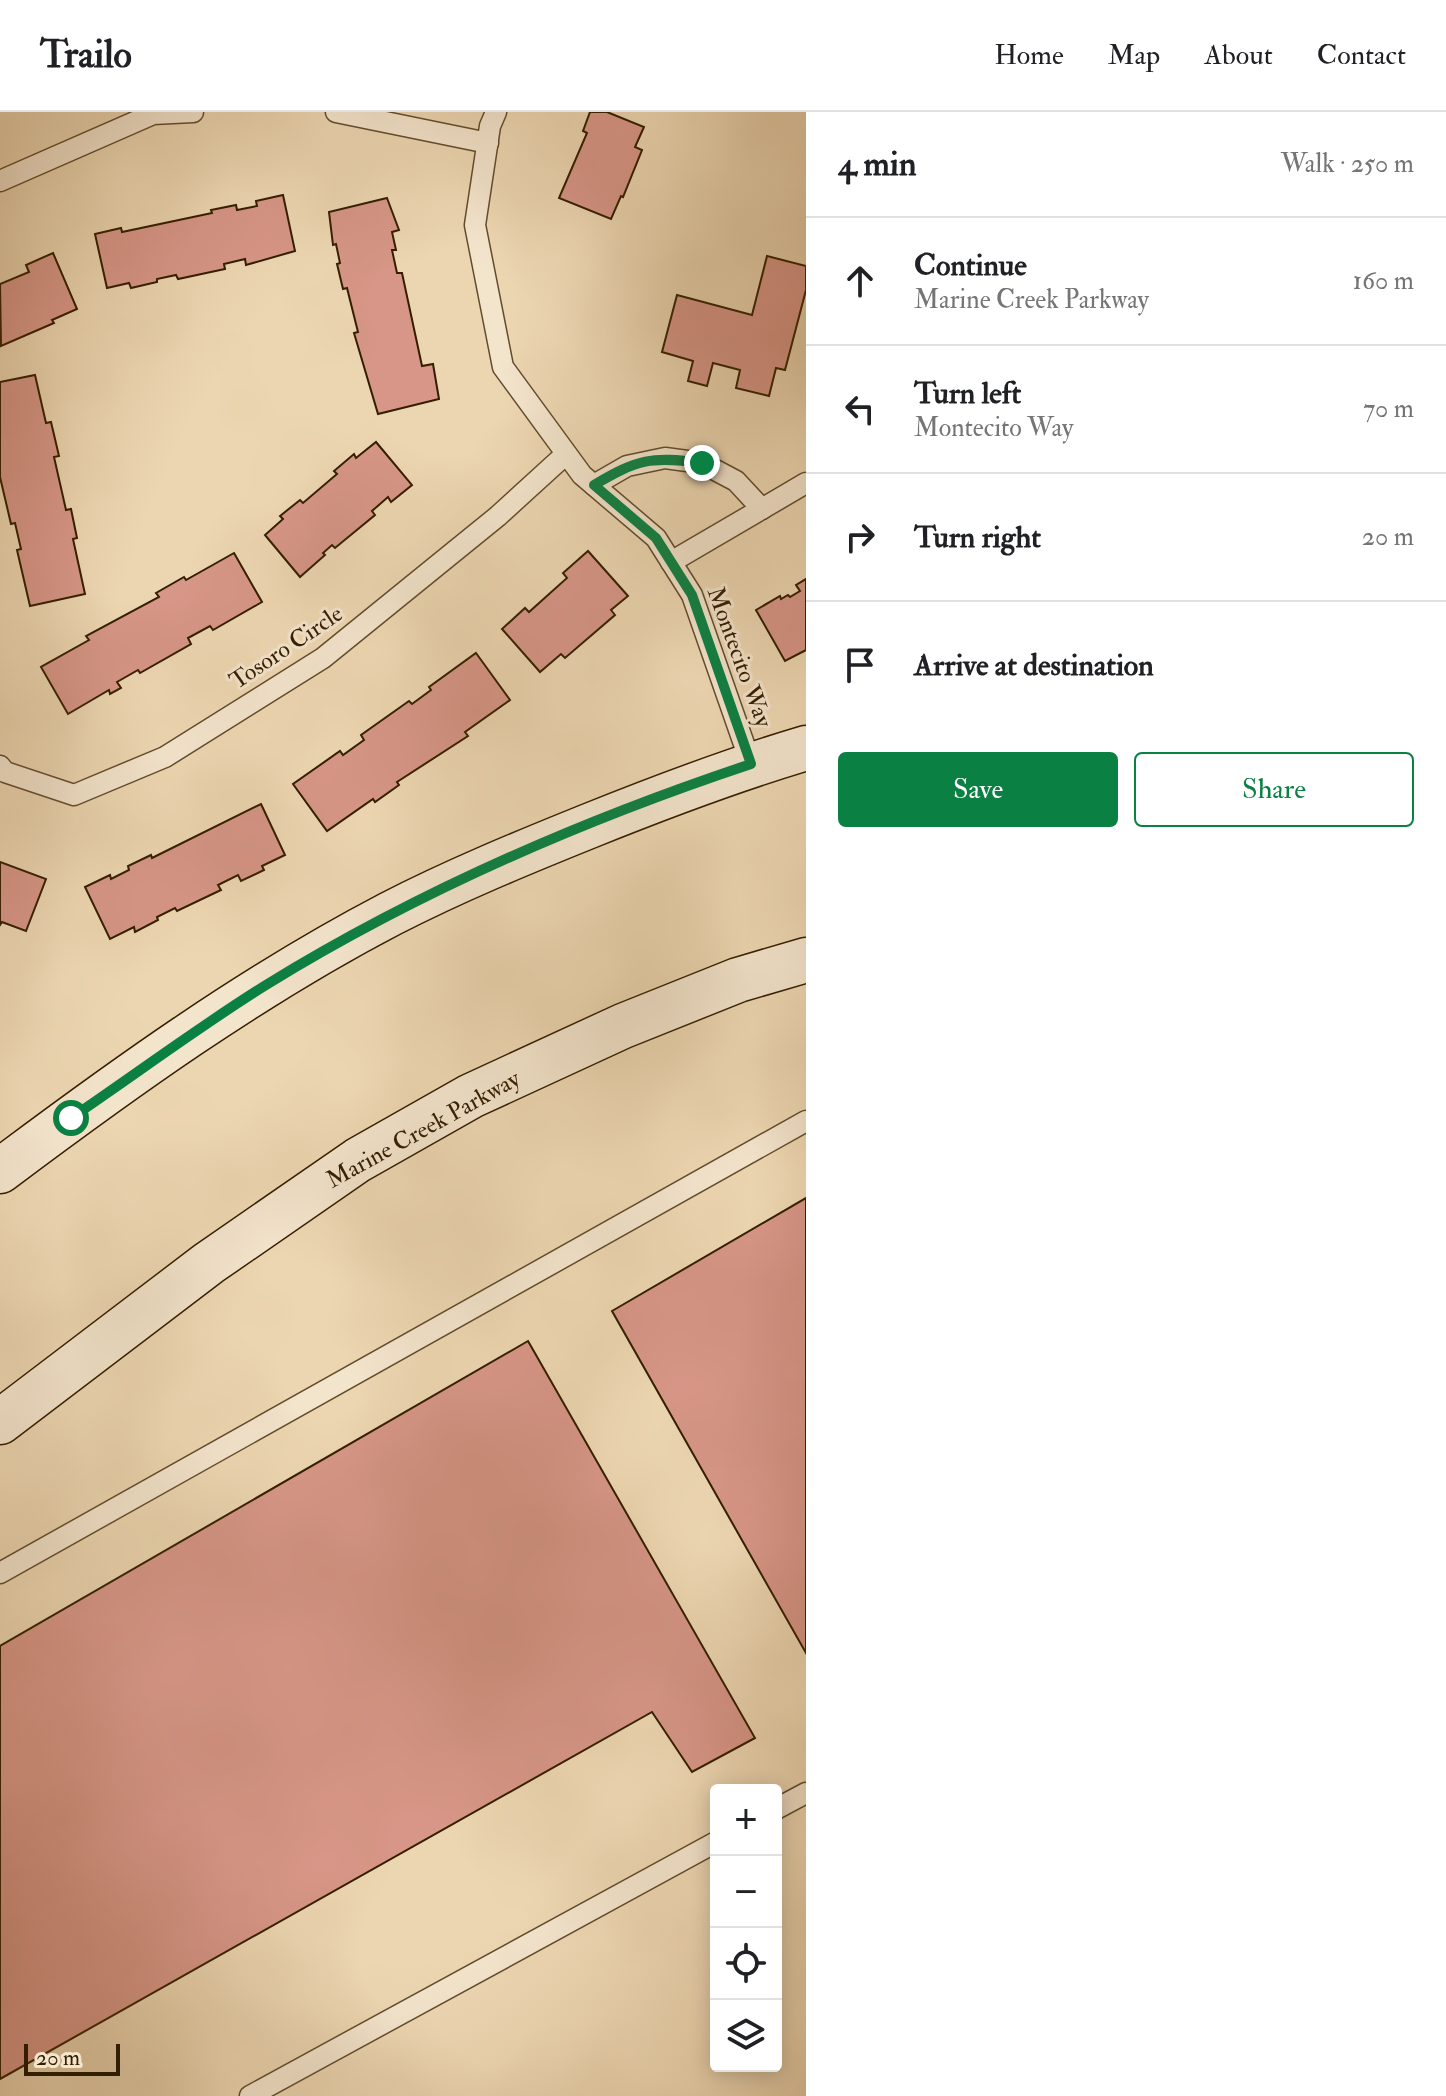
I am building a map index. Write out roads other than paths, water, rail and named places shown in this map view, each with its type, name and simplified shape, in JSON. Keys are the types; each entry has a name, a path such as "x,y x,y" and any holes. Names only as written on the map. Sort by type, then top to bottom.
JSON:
{"main road":[{"path":"0,1171 71,1118 265,985 390,914 517,854 702,781 806,748"},
{"name":"Marine Creek Parkway","path":"0,1422 209,1263 358,1160 471,1096 623,1026 738,980 806,960"}],"lane":[{"path":"0,181 153,114 193,112"},
{"path":"336,112 488,143"},
{"name":"Montecito Way","path":"496,112 490,126 475,225 503,367 582,475 656,538 692,595 751,764"},
{"name":"Tosoro Circle","path":"0,766 5,772 74,795 165,757 323,658 498,516 566,454"},
{"path":"594,485 627,466 665,458 702,463 736,481 762,509"},
{"path":"671,562 806,483"},
{"path":"0,1573 806,1121"},
{"path":"782,1806 806,1793"},
{"path":"250,2096 710,1845"}]}
